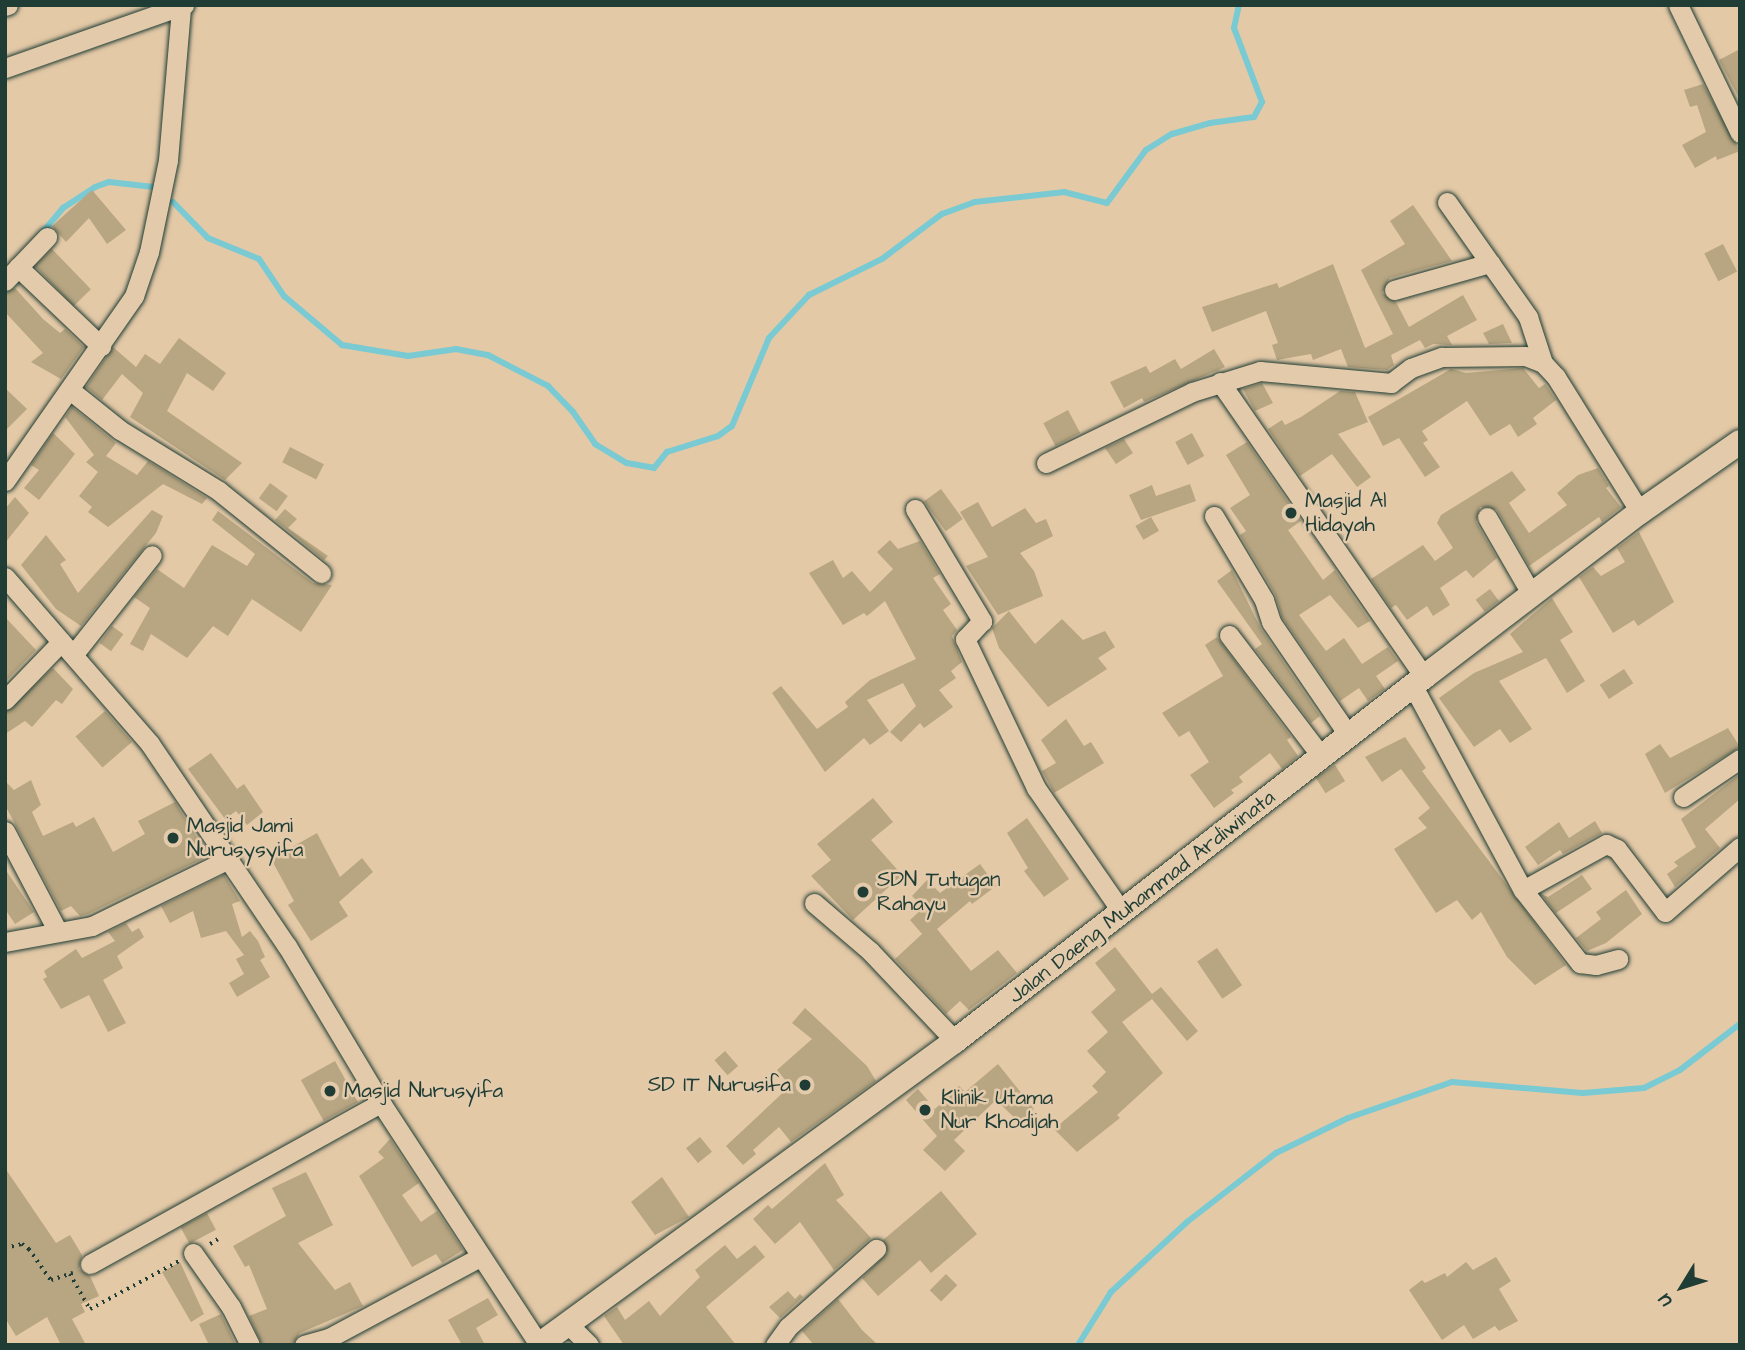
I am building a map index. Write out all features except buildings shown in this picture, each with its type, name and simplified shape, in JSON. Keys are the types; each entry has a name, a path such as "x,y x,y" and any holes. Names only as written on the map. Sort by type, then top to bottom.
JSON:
{"main road":[{"name":"Jalan Daeng Muhammad Ardiwinata","path":"539,1345 956,1041 1640,512 1740,442"}],"street":[{"path":"1678,5 1740,133"},
{"path":"5,68 175,7 168,160 149,252 134,296 5,481"},
{"path":"1447,202 1528,317 1543,363 1640,512"},
{"path":"47,237 12,274 101,346"},
{"path":"1394,290 1490,263"},
{"path":"1046,463 1109,429 1220,383 1260,371 1391,383 1410,368 1442,357 1515,356 1543,363"},
{"path":"1220,383 1419,681 1523,890 1580,963 1596,965 1618,960"},
{"path":"70,390 120,430 219,491 321,573"},
{"path":"915,509 982,621 965,639 1037,788 1122,912"},
{"path":"1214,516 1264,600 1271,622 1349,736"},
{"path":"1487,517 1532,595"},
{"path":"5,700 67,648 152,555"},
{"path":"5,577 150,744 287,946 381,1103 539,1345"},
{"path":"1229,635 1322,757"},
{"path":"1683,797 1740,759"},
{"path":"5,831 57,930"},
{"path":"1523,890 1606,844 1617,849 1665,912 1740,847"},
{"path":"5,942 57,930 92,926 126,914 227,860"},
{"path":"814,903 870,951 956,1041"},
{"path":"90,1264 381,1103"},
{"path":"775,1345 788,1327 876,1249"},
{"path":"193,1253 231,1307 250,1345"},
{"path":"304,1345 329,1338 480,1256"},
{"path":"569,1325 589,1345"}],"path":[{"path":"70,1274 90,1309 98,1308 218,1239"},
{"path":"5,1248 22,1244 29,1248 51,1280 90,1264"}],"waterway":[{"path":"173,202 208,238 259,259 284,296 342,345 408,356 456,349 488,355 548,386 573,412 595,444 627,463 654,468 667,452 718,436 732,426 769,338 809,295 882,259 942,214 975,202 1064,192 1107,203 1146,150 1172,134 1210,123 1254,117 1262,102 1234,28 1239,5"},
{"path":"42,233 63,208 95,187 109,182 154,187"},
{"path":"1078,1345 1111,1292 1187,1222 1276,1153 1348,1118 1452,1082 1583,1093 1644,1088 1680,1070 1740,1024"}],"place":[{"name":"Masjid Al Hidayah","path":"1291,513"},
{"name":"Masjid Jami Nurusysyifa","path":"173,838"},
{"name":"SDN Tutugan Rahayu","path":"863,892"},
{"name":"SD IT Nurusifa","path":"805,1085"},
{"name":"Masjid Nurusyifa","path":"330,1091"},
{"name":"Klinik Utama Nur Khodijah","path":"925,1110"}]}
